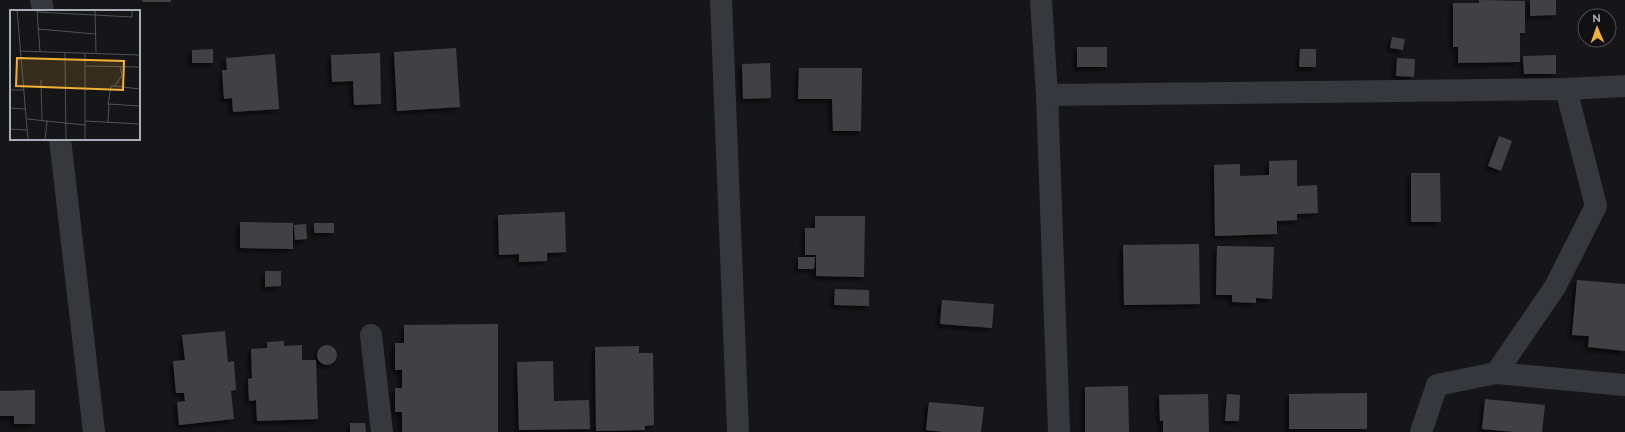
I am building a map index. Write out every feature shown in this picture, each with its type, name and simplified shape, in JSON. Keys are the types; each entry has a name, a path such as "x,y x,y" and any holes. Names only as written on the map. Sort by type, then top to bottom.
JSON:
{"street":[{"path":"41,0 43,10"},
{"path":"722,0 738,432"},
{"path":"1041,0 1047,95 1059,432"},
{"path":"1047,95 1566,89 1625,86"},
{"path":"1496,373 1555,288 1596,206 1566,89"},
{"path":"60,140 94,432"},
{"path":"371,334 382,432"},
{"path":"1421,432 1437,385 1496,373 1625,385"}],"building":[{"path":"142,0 171,0 171,2 142,2"},
{"path":"1479,0 1525,1 1525,33 1520,33 1520,62 1458,63 1458,47 1453,47 1453,3 1479,3"},
{"path":"1530,0 1556,0 1556,15 1530,16"},
{"path":"1392,37 1405,39 1403,50 1390,48"},
{"path":"1077,47 1107,47 1107,67 1077,67"},
{"path":"456,48 460,107 397,111 394,52"},
{"path":"213,49 213,63 192,63 192,50"},
{"path":"1300,49 1316,49 1316,67 1299,67"},
{"path":"380,53 381,104 354,105 353,81 332,82 331,55"},
{"path":"275,54 279,109 233,112 232,98 224,99 222,70 227,70 226,58"},
{"path":"1556,55 1556,74 1524,74 1523,56"},
{"path":"1397,58 1415,59 1414,77 1396,76"},
{"path":"770,63 771,98 743,99 742,64"},
{"path":"799,68 862,68 861,131 833,131 832,99 798,99"},
{"path":"1499,136 1512,141 1501,171 1488,166"},
{"path":"1297,160 1297,186 1317,185 1318,213 1297,214 1297,220 1277,221 1277,234 1215,236 1214,165 1240,164 1240,176 1269,175 1269,161"},
{"path":"1411,173 1440,173 1441,222 1411,222"},
{"path":"565,212 566,252 547,253 547,261 519,262 519,254 499,255 498,215"},
{"path":"815,216 865,216 864,277 816,276 816,255 805,255 805,228 815,228"},
{"path":"240,222 293,223 293,249 240,248"},
{"path":"314,223 334,223 334,233 314,233"},
{"path":"306,224 307,239 295,240 294,225"},
{"path":"1199,244 1200,304 1124,305 1123,245"},
{"path":"1217,246 1274,247 1272,299 1256,298 1256,303 1232,302 1232,295 1216,295"},
{"path":"798,257 815,257 814,269 798,269"},
{"path":"265,271 281,271 281,286 265,287"},
{"path":"1577,280 1625,284 1625,351 1588,347 1589,336 1572,335"},
{"path":"835,289 869,290 869,306 834,305"},
{"path":"942,300 994,304 992,328 940,324"},
{"path":"498,324 498,432 402,432 402,412 395,412 395,388 402,388 402,370 395,370 395,343 404,343 404,325"},
{"path":"225,331 228,362 234,361 236,390 231,391 234,419 179,425 177,402 185,401 184,393 176,393 173,361 185,360 182,335"},
{"path":"284,341 284,346 302,345 302,360 316,360 318,419 257,421 256,400 249,401 248,379 252,378 251,349 267,348 267,342"},
{"path":"327,345 334,348 337,355 334,362 327,365 320,362 317,355 320,348"},
{"path":"639,346 639,353 653,353 654,425 645,426 645,430 596,431 595,347"},
{"path":"553,361 554,401 589,400 590,429 519,430 517,362"},
{"path":"1128,386 1129,432 1085,432 1085,387"},
{"path":"35,390 35,424 14,424 14,416 0,416 0,391"},
{"path":"1367,393 1367,429 1289,429 1289,394"},
{"path":"1208,394 1209,432 1163,432 1163,421 1160,421 1159,395"},
{"path":"1227,394 1240,395 1239,421 1225,421"},
{"path":"1485,399 1545,405 1542,432 1515,432 1482,429"},
{"path":"929,402 984,407 981,432 943,432 926,430"},
{"path":"350,423 365,423 366,432 350,432"}]}
